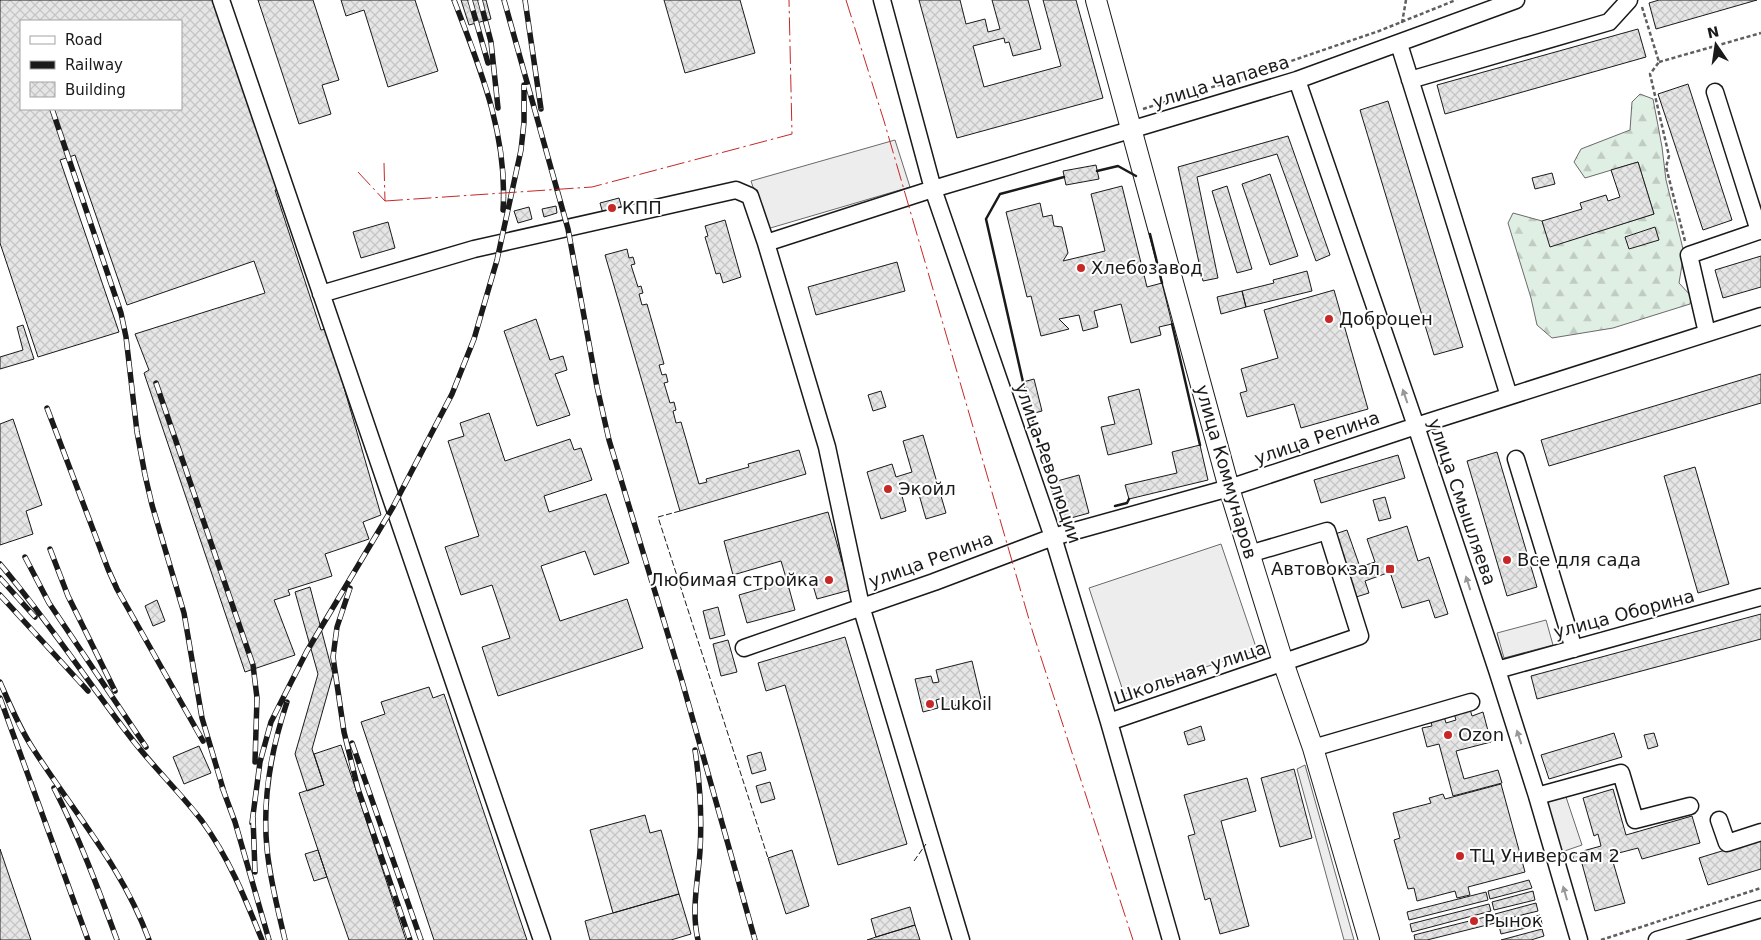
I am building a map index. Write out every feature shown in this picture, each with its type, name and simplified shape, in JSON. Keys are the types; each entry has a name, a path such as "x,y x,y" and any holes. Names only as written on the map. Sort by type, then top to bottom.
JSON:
{"main road":[{"name":"улица Коммунаров","path":"1096,0 1229,488 1283,662 1313,748 1369,940"}],"street":[{"path":"221,0 542,940"},
{"name":"улица Революции","path":"882,0 933,189 1053,537 1109,722 1171,940"},
{"name":"улица Чапаева","path":"766,243 1130,122 1297,80 1516,0"},
{"path":"1410,80 1609,22 1629,0"},
{"path":"1399,44 1509,396"},
{"name":"улица Смышляева","path":"1297,80 1416,426 1497,670 1537,796 1579,940"},
{"path":"1707,333 1689,254 1760,231 1716,92"},
{"path":"321,294 474,249 736,190 750,196 766,243 827,447 861,606 961,940"},
{"name":"улица Репина","path":"744,648 934,582 1053,537 1229,488 1761,316"},
{"path":"1516,459 1574,648"},
{"name":"Школьная улица","path":"1109,722 1360,636 1327,531 1249,554"},
{"name":"улица Оборина","path":"1497,670 1761,597"},
{"path":"1313,748 1471,702"},
{"path":"1537,796 1621,773 1635,820 1690,806"},
{"path":"1719,820 1727,842 1761,832"},
{"path":"1657,940 1761,909"}],"path":[{"path":"1399,44 1406,0"},
{"path":"1130,122 1244,77 1379,32 1456,0"},
{"path":"1640,0 1659,62"},
{"path":"1689,254 1666,167 1669,156 1650,74 1659,62 1761,33"},
{"path":"1601,940 1761,888"}],"green space":[{"path":"1640,94 1653,99 1666,180 1684,253 1679,283 1691,296 1690,304 1613,328 1552,338 1537,325 1531,298 1508,223 1513,213 1542,221 1551,246 1654,214 1638,162 1585,178 1574,162 1581,149 1630,130 1632,102"}],"shaded area":[{"path":"895,140 910,187 767,229 751,181"},
{"path":"1221,544 1257,650 1124,694 1089,588"},
{"path":"1546,620 1553,645 1504,658 1497,633"},
{"path":"1305,765 1354,940 1344,940 1297,769"},
{"path":"1564,791 1582,845 1550,856 1533,800"}],"building":[{"path":"0,0 218,0 281,188 275,190 321,330 327,329 381,515 363,522 369,539 325,554 332,576 288,590 290,595 274,600 295,655 245,672 144,373 149,370 135,334 265,293 254,261 127,305 75,155 60,160 119,332 38,357 0,243"},
{"path":"258,0 313,0 339,80 322,85 331,114 299,124"},
{"path":"341,0 415,0 438,71 388,87 364,10 346,16"},
{"path":"461,0 486,0 491,19 469,25"},
{"path":"664,0 740,0 755,53 685,73"},
{"path":"919,0 960,0 966,24 985,19 988,32 1000,29 992,0 1028,0 1041,49 1013,56 1009,42 1005,43 1004,38 973,46 984,87 1061,66 1043,0 1076,0 1103,98 957,138"},
{"path":"1659,0 1757,0 1656,29 1649,3"},
{"path":"1638,29 1646,57 1445,114 1437,85"},
{"path":"1688,84 1732,220 1703,230 1658,94"},
{"path":"1388,101 1463,347 1434,355 1360,110"},
{"path":"1288,136 1330,255 1316,261 1277,154 1197,177 1218,278 1203,281 1178,167"},
{"path":"1638,162 1654,214 1550,247 1542,221 1582,209 1580,203 1606,195 1608,201 1620,197 1611,170"},
{"path":"1096,165 1099,179 1066,185 1063,171"},
{"path":"1552,173 1555,184 1535,189 1532,178"},
{"path":"1270,174 1298,256 1270,265 1242,184"},
{"name":"Хлебозавод","path":"1122,186 1147,287 1162,283 1172,324 1159,327 1161,335 1131,343 1121,304 1094,311 1098,327 1083,331 1079,315 1059,319 1069,329 1041,336 1031,296 1027,297 1006,212 1040,203 1043,217 1052,215 1054,226 1062,227 1068,253 1063,261 1105,251 1091,194"},
{"path":"1227,186 1252,269 1237,273 1212,191"},
{"name":"КПП","path":"619,198 623,212 604,217 600,203"},
{"path":"556,206 557,213 544,217 542,209"},
{"path":"529,207 532,219 518,223 514,211"},
{"path":"725,220 741,277 723,283 720,273 716,274 705,237 708,236 705,226"},
{"path":"388,222 395,248 361,258 353,232"},
{"path":"1655,227 1659,240 1629,249 1625,237"},
{"path":"627,249 629,258 633,257 635,264 631,265 638,287 641,286 643,293 639,294 642,305 647,304 664,364 659,365 662,375 666,374 668,382 664,383 670,403 674,402 676,410 673,411 676,423 681,422 699,484 707,482 706,479 749,467 748,464 799,450 806,474 680,511 605,255"},
{"path":"1761,256 1761,287 1723,298 1715,270"},
{"path":"897,262 905,291 816,315 808,287"},
{"path":"1307,271 1312,291 1246,307 1242,291 1274,283 1273,280"},
{"path":"1334,290 1368,409 1301,428 1294,404 1247,417 1240,393 1247,391 1241,369 1278,358 1264,310"},
{"path":"1242,291 1246,307 1221,314 1217,297"},
{"path":"536,319 550,360 563,356 567,370 555,374 570,415 537,426 504,331"},
{"path":"23,325 34,359 0,369 0,357 23,350 17,327"},
{"path":"1761,374 1761,403 1549,466 1541,440"},
{"path":"1034,379 1042,411 1031,414 1023,382"},
{"path":"1139,389 1152,444 1108,455 1101,427 1115,424 1108,397"},
{"path":"881,391 886,407 873,411 868,395"},
{"path":"489,413 505,461 570,439 574,450 581,448 592,480 544,496 549,512 606,494 629,563 594,575 585,551 541,566 560,621 627,599 643,648 498,696 482,647 510,638 492,585 461,595 445,547 479,536 448,441 464,436 460,423"},
{"path":"13,419 42,505 26,511 33,534 0,545 0,424"},
{"path":"923,435 946,513 926,519 918,491 902,496 906,511 881,519 867,472 892,464 896,477 912,472 903,441"},
{"path":"1200,445 1208,480 1129,499 1125,485 1177,473 1172,452"},
{"path":"1497,452 1537,587 1507,596 1467,461"},
{"path":"1398,455 1405,478 1321,503 1314,480"},
{"path":"1695,467 1729,584 1698,593 1664,476"},
{"path":"1079,475 1089,513 1060,521 1050,483"},
{"path":"1385,497 1391,518 1379,521 1373,500"},
{"path":"828,512 850,590 817,599 810,575 787,581 781,561 733,575 724,541"},
{"name":"Автовокзал","path":"1407,526 1418,561 1429,557 1448,614 1435,618 1429,600 1402,608 1390,572 1365,581 1369,593 1356,597 1335,534 1347,530 1360,567 1375,562 1367,539"},
{"path":"787,581 795,610 747,623 739,595"},
{"path":"310,587 333,674 312,749 324,785 307,791 295,754 318,674 295,592"},
{"path":"157,600 165,621 153,626 145,606"},
{"path":"718,607 725,635 710,639 703,611"},
{"path":"1761,614 1761,639 1537,699 1531,676"},
{"path":"845,637 907,844 838,865 785,685 766,691 758,663"},
{"path":"728,640 737,672 721,676 713,644"},
{"path":"972,661 981,699 945,708 943,698 936,700 938,708 923,712 915,679 931,676 933,683 939,682 936,670"},
{"path":"429,687 433,698 444,694 527,940 434,940 361,722 385,714 381,702"},
{"path":"1469,706 1472,716 1483,712 1491,742 1456,751 1464,779 1498,770 1502,783 1453,796 1439,744 1427,747 1422,728 1432,726 1430,717 1443,713 1446,723 1456,720 1453,710"},
{"path":"1201,726 1205,740 1188,745 1184,732"},
{"path":"1614,733 1622,757 1549,779 1541,755"},
{"path":"1654,733 1658,746 1648,749 1644,735"},
{"path":"341,745 406,940 349,940 299,793 324,785 314,754"},
{"path":"199,746 211,773 184,784 173,757"},
{"path":"761,752 766,770 752,774 747,756"},
{"path":"1294,769 1312,838 1280,847 1261,778"},
{"path":"1247,778 1256,811 1221,821 1249,926 1220,934 1210,898 1205,900 1188,836 1195,834 1184,795"},
{"path":"770,782 775,799 761,803 756,786"},
{"name":"ТЦ Универсам 2","path":"1501,784 1525,872 1468,887 1470,895 1457,898 1455,891 1417,901 1414,888 1408,889 1394,840 1400,838 1393,813 1431,803 1429,798 1443,794 1445,799"},
{"path":"1613,789 1626,835 1692,816 1700,843 1642,859 1638,848 1611,855 1625,903 1595,911 1581,860 1574,861 1572,854 1601,846 1598,834 1594,836 1583,798"},
{"path":"645,815 650,833 661,830 679,894 613,913 590,830"},
{"path":"1761,839 1761,869 1708,885 1699,858"},
{"path":"0,849 31,940 0,940"},
{"path":"318,850 327,877 314,881 305,854"},
{"path":"792,850 809,906 786,914 768,858"},
{"path":"1529,880 1532,888 1490,899 1488,891"},
{"path":"1533,891 1535,900 1494,910 1492,902"},
{"path":"1486,892 1488,900 1409,920 1407,912"},
{"path":"679,894 691,934 671,940 590,940 585,921"},
{"path":"1536,903 1538,911 1497,921 1495,914"},
{"path":"1489,904 1491,911 1412,932 1410,924"},
{"path":"910,907 915,925 876,937 871,919"},
{"path":"1493,915 1495,923 1427,940 1415,940 1414,935"},
{"path":"1540,915 1542,924 1501,934 1499,926"},
{"path":"915,925 920,940 867,940 876,937"},
{"path":"1542,929 1544,936 1531,940 1501,940"}],"railway":[{"path":"454,0 482,77 497,129 501,155 503,210"},
{"path":"470,0 488,63"},
{"path":"480,0 491,42 498,108"},
{"path":"504,0 568,229 597,387 609,440 682,681 755,940"},
{"path":"525,0 541,109"},
{"path":"252,823 260,762 271,722 307,651 393,507 452,394 474,339 497,260 521,150 524,122 524,85"},
{"path":"52,110 121,313 126,337 137,432 145,475 184,613 202,718 224,792"},
{"path":"156,383 253,665 257,698 255,762"},
{"path":"47,408 117,589 203,741"},
{"path":"50,549 68,596 115,691"},
{"path":"25,557 49,603 146,747"},
{"path":"0,564 33,605 137,745 184,799 212,835 243,894 262,940"},
{"path":"0,578 35,617"},
{"path":"350,588 337,627 333,657 344,732 358,789 410,940"},
{"path":"0,595 88,691"},
{"path":"0,682 27,739 96,840 125,888 149,940"},
{"path":"0,698 88,940"},
{"path":"285,940 268,861 266,811 272,756 287,702"},
{"path":"352,743 421,940"},
{"path":"695,750 701,813 695,907 698,940"},
{"path":"222,787 235,822 269,940"},
{"path":"54,788 80,844 117,940"},
{"path":"253,817 255,872"}],"fence":[{"path":"680,511 658,517 768,858"},
{"path":"914,861 926,844"}],"wall":[{"path":"1097,171 1118,166 1136,176"},
{"path":"1023,382 986,219 1000,194 1064,177"},
{"path":"1150,234 1162,283"},
{"path":"1172,324 1200,445"},
{"path":"1031,414 1050,483"},
{"path":"1115,506 1127,503 1129,499"}],"power":[{"path":"385,201 592,187 792,134 789,0"},
{"path":"846,0 884,121 1033,633 1133,940"},
{"path":"384,163 385,201"},
{"path":"358,172 385,201"}],"place":[{"name":"КПП","path":"612,208"},
{"name":"Хлебозавод","path":"1081,268"},
{"name":"Доброцен","path":"1329,319"},
{"name":"Экойл","path":"888,489"},
{"name":"Все для сада","path":"1507,560"},
{"name":"Автовокзал","path":"1390,569"},
{"name":"Любимая стройка","path":"829,580"},
{"name":"Lukoil","path":"930,704"},
{"name":"Ozon","path":"1448,735"},
{"name":"ТЦ Универсам 2","path":"1460,856"},
{"name":"Рынок","path":"1474,921"}]}
